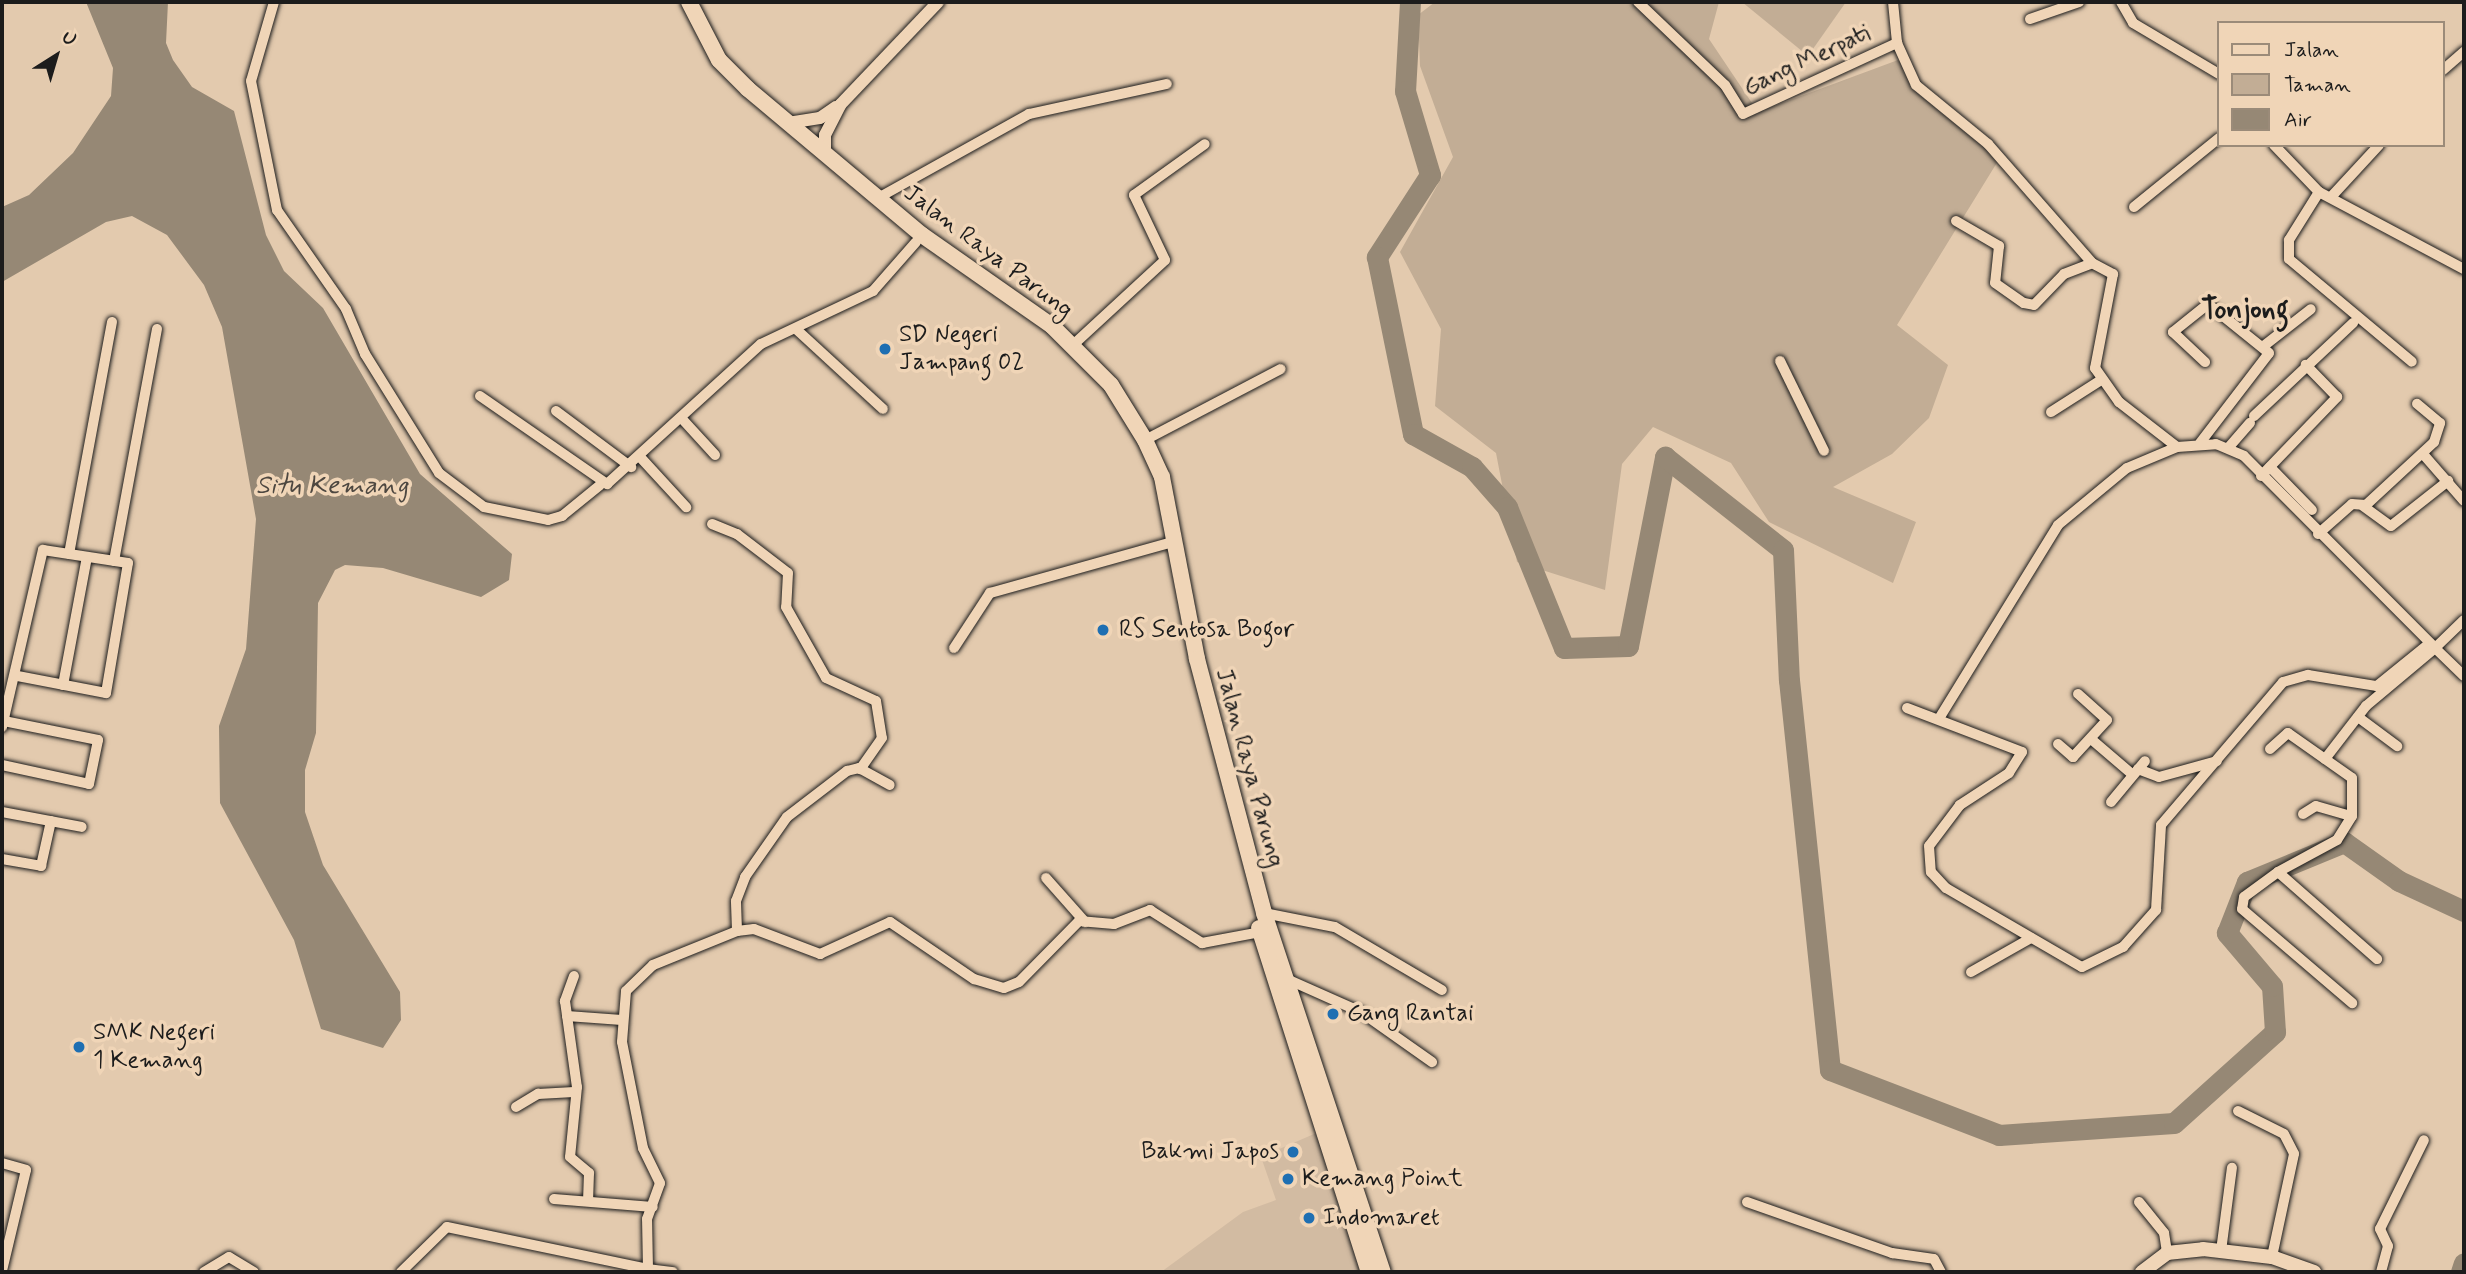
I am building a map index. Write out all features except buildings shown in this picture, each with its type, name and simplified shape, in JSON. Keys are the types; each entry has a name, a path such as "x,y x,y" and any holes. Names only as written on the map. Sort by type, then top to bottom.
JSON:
{"highway":[{"name":"Jalan Raya Parung","path":"678,2 710,62 740,94 916,242 1046,333 1105,392 1136,437 1169,543 1260,932 1369,1272"},
{"name":"Jalan Raya Parung","path":"689,2 719,60 788,123 878,198 1073,345 1111,385 1145,440 1162,477 1186,618 1264,913 1289,980 1383,1272"}],"main road":[{"path":"2142,1272 2167,1253 2228,1252 2268,1256 2314,1272"}],"street":[{"path":"274,2 251,81 277,210 346,309 365,354 439,473 484,507 548,520 562,516 600,485 631,467 684,421 761,344 873,291 916,242"},
{"path":"788,123 820,118 840,105 938,2"},
{"name":"Gang Merpati","path":"1637,2 1725,85 1743,114 1897,43 1916,85 1998,160 2092,263 2113,274 2093,359 2101,380"},
{"path":"1893,2 1897,43"},
{"path":"2030,19 2079,2"},
{"path":"2121,2 2133,23 2218,73"},
{"path":"2445,68 2464,52"},
{"path":"878,198 1029,114 1167,84"},
{"path":"825,154 825,135 840,105"},
{"path":"2134,207 2218,139"},
{"path":"1073,345 1165,260 1133,205 1134,195 1205,144"},
{"path":"2276,147 2319,191 2464,269"},
{"path":"2332,197 2377,147"},
{"path":"2319,191 2289,240 2289,259 2412,362"},
{"path":"1956,221 2000,246 1995,283 2024,303 2034,305 2064,274 2092,263"},
{"path":"2205,362 2174,332 2208,304 2265,345"},
{"path":"2265,345 2311,309"},
{"path":"69,554 112,322"},
{"path":"2229,447 2252,419 2306,365 2353,323"},
{"path":"114,561 157,329"},
{"path":"796,329 884,409"},
{"path":"2200,443 2265,363 2265,345"},
{"path":"1780,361 1824,451"},
{"path":"2261,475 2337,397 2306,365"},
{"path":"1145,440 1281,369"},
{"path":"2051,412 2101,380 2177,447"},
{"path":"480,396 600,485"},
{"path":"2363,506 2423,454 2442,429 2417,404"},
{"path":"556,411 631,467"},
{"path":"684,421 715,455"},
{"path":"1940,717 2058,525 2127,468 2177,447 2200,443 2229,447 2261,475 2464,676"},
{"path":"2423,454 2464,501"},
{"path":"641,458 686,507"},
{"path":"2270,467 2312,510"},
{"path":"2318,534 2352,504 2363,506 2391,526 2448,481"},
{"path":"712,524 737,534 788,573 786,607 826,678 877,701 882,738 860,769 840,775 787,817 745,877 736,901 737,932"},
{"path":"954,648 990,593 1169,543"},
{"path":"2,765 89,784 98,740 3,724 18,676 43,550 128,564 106,693 18,676"},
{"path":"63,685 87,557"},
{"path":"1908,708 1940,717 2022,751 2009,773 1960,805 1929,846 1931,872 1946,888 2082,967 2130,940 2156,910 2161,825 2289,678 2377,686 2464,620"},
{"path":"2325,759 2358,717 2432,646"},
{"path":"2058,744 2073,757 2107,720 2078,694"},
{"path":"2358,717 2397,746"},
{"path":"2270,749 2288,733 2357,785 2350,819 2337,840 2278,872 2244,897 2242,909 2352,1003"},
{"path":"2091,738 2139,769 2159,777 2219,760"},
{"path":"860,769 890,785"},
{"path":"2111,802 2139,769"},
{"path":"2303,814 2316,806 2350,819"},
{"path":"2,812 82,827"},
{"path":"2,859 41,866 51,821"},
{"path":"2278,872 2377,959"},
{"path":"1046,878 1085,922"},
{"path":"648,1269 653,1207 660,1184 643,1147 622,1020 635,976 737,932 754,929 820,954 890,922 974,979 1004,988 1019,982 1073,925 1085,922 1114,924 1150,910 1202,943 1260,932"},
{"path":"1264,913 1335,927 1442,990"},
{"path":"1971,972 2031,938"},
{"path":"574,976 567,1016 575,1092 570,1157 589,1173 588,1201"},
{"path":"1289,980 1361,1013 1432,1062"},
{"path":"567,1016 622,1020"},
{"path":"516,1107 538,1094 575,1092"},
{"path":"2238,1111 2284,1134 2294,1154 2268,1256"},
{"path":"2381,1272 2388,1246 2380,1229 2424,1140"},
{"path":"2,1163 26,1173 2,1270"},
{"path":"2228,1252 2232,1168"},
{"path":"554,1199 653,1207"},
{"path":"1747,1202 1892,1253 1934,1259 1941,1272"},
{"path":"2140,1202 2164,1233 2167,1253"},
{"path":"401,1272 447,1227 673,1272"},
{"path":"204,1272 229,1256 254,1272"}],"shaded area":[{"path":"1321,1131 1362,1272 1161,1272 1243,1212 1276,1200 1261,1157"}],"green space":[{"path":"1435,2 1719,2 1709,39 1758,112 1898,60 1998,161 1897,325 1948,365 1929,418 1892,454 1833,487 1916,522 1893,583 1769,522 1731,463 1653,427 1622,464 1605,590 1517,562 1496,453 1435,406 1441,329 1400,252 1453,157 1420,66 1418,15"},
{"path":"1742,2 1846,2 1808,56"}],"water":[{"name":"Situ Kemang","path":"86,2 168,2 166,43 173,60 192,87 234,111 266,235 284,271 323,308 420,474 512,554 509,580 481,597 383,568 345,565 335,570 318,603 316,733 305,770 305,812 323,865 400,992 401,1020 383,1048 321,1029 294,940 220,803 219,726 246,649 256,519 222,327 204,285 167,235 132,216 106,222 2,282 2,207 29,195 73,153 111,96 113,68"}],"waterway":[{"path":"1410,2 1405,91 1430,175 1377,257 1413,434 1472,467 1507,507 1564,648 1628,646 1665,457 1783,550 1789,680 1830,1070 1999,1135 2174,1123 2275,1032 2272,986 2227,933 2247,882 2344,842 2399,881 2464,911"},
{"path":"2461,1272 2464,1263"}],"place":[{"name":"SD Negeri Jampang 02","path":"885,349"},
{"name":"RS Sentosa Bogor","path":"1103,630"},
{"name":"Gang Rantai","path":"1333,1014"},
{"name":"SMK Negeri 1 Kemang","path":"79,1047"},
{"name":"Bakmi Japos","path":"1293,1152"},
{"name":"Kemang Point","path":"1288,1179"},
{"name":"Indomaret","path":"1309,1218"}],"district":[{"name":"Tonjong","path":"2245,311"}]}
